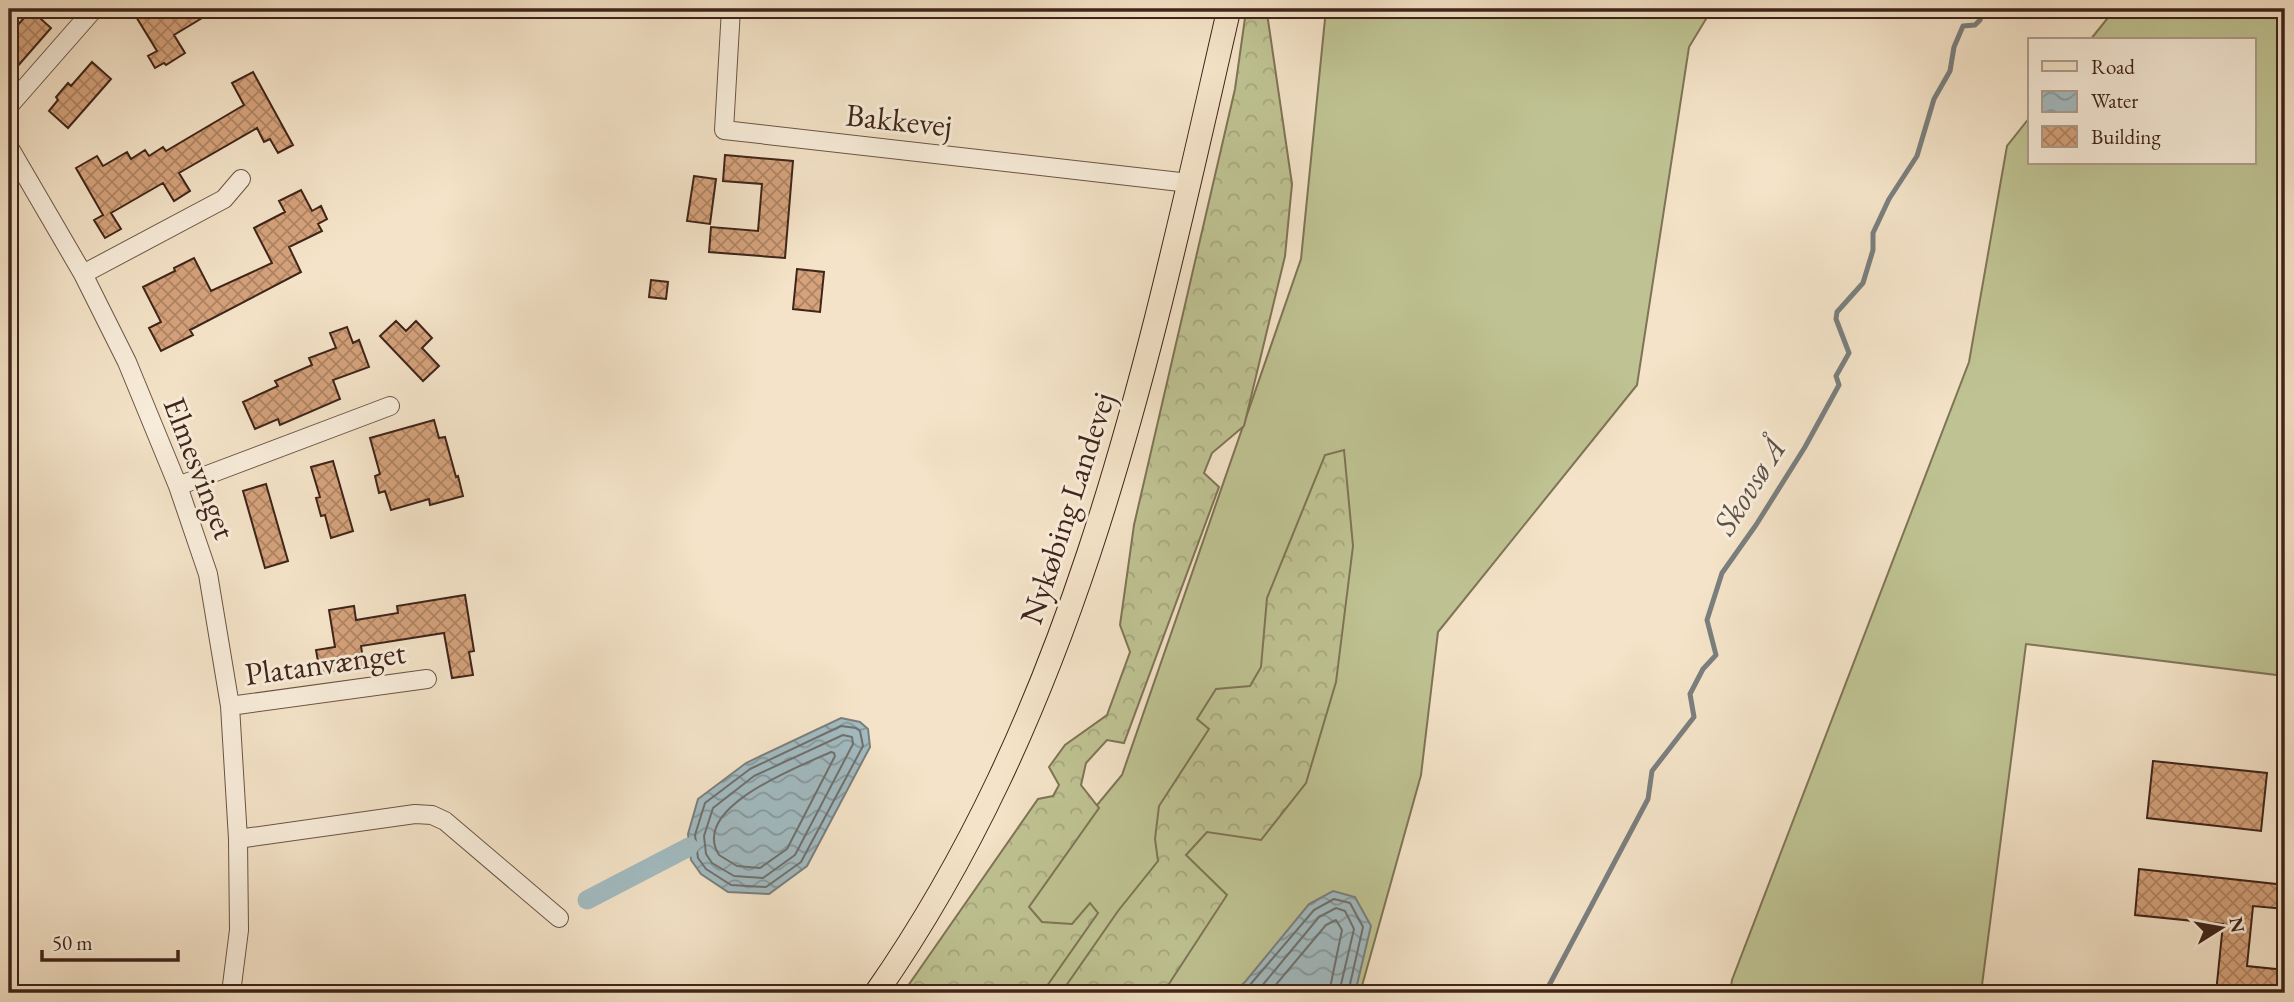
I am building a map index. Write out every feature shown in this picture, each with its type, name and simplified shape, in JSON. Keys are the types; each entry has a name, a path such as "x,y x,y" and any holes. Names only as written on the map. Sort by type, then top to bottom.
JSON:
{"main road":[{"name":"Nykøbing Landevej","path":"876,993 952,873 1012,753 1080,583 1118,466 1150,346 1229,9"}],"street":[{"path":"9,106 94,9"},
{"name":"Bakkevej","path":"731,9 723,130 1189,183"},
{"name":"Elmesvinget","path":"9,147 83,274 127,362 178,486 208,573 230,706 239,839 239,930 231,993"},
{"path":"83,274 224,199 241,179"},
{"path":"178,486 390,406"},
{"name":"Platanvænget","path":"230,706 427,679"},
{"path":"239,839 415,814 432,815 445,821 559,918"}],"green space":[{"path":"1255,9 1267,13 1292,184 1285,256 1244,426 1212,453 1204,473 1219,487 1124,743 1107,740 1086,763 1081,785 1099,808 1029,907 1042,922 1072,924 1090,903 1098,913 1042,993 903,993 1038,799 1053,796 1059,785 1049,767 1065,745 1107,715 1130,652 1120,625 1134,525 1235,89 1245,18"},
{"path":"1326,9 1712,9 1689,47 1637,385 1438,632 1421,775 1360,993 941,993 1122,775 1301,259"},
{"path":"2115,9 2285,9 2285,676 2026,644 1981,993 1730,993 1732,980 1969,362 2007,146 2028,120 2028,164 2256,164 2256,38 2092,38"},
{"path":"1344,450 1353,546 1336,682 1306,783 1261,840 1207,832 1186,855 1227,895 1163,993 1061,993 1118,911 1158,861 1155,839 1159,806 1209,729 1197,719 1216,689 1250,686 1261,667 1267,598 1325,455"}],"water":[{"path":"841,718 860,722 868,729 870,747 807,866 769,894 728,892 701,874 691,860 688,834 698,799 746,763"},
{"path":"1333,891 1355,897 1371,926 1355,993 1232,993 1245,982 1309,904"}],"building":[{"path":"145,9 217,9 174,35 185,53 166,65 164,63 155,68 148,56 157,51 135,15"},
{"path":"31,10 51,28 9,76 9,35"},
{"path":"92,62 111,79 68,128 49,111 68,83 71,86"},
{"path":"253,72 293,145 278,153 270,139 264,142 257,128 179,173 190,191 174,201 163,183 111,213 121,229 105,238 94,220 103,215 76,168 97,156 103,166 127,152 131,159 145,150 149,156 163,147 166,151 244,105 232,83"},
{"path":"725,155 793,161 785,258 709,252 711,227 758,231 762,184 723,181"},
{"path":"694,176 716,179 710,224 687,221"},
{"path":"301,190 312,211 321,206 327,219 318,224 322,231 289,247 301,272 190,330 193,335 161,351 149,328 161,322 143,287 194,258 211,291 272,263 254,228 285,212 279,201"},
{"path":"797,269 824,272 820,312 793,309"},
{"path":"651,280 668,282 666,299 649,297"},
{"path":"396,321 406,331 416,321 432,338 422,348 439,366 423,381 380,336"},
{"path":"347,327 353,343 359,340 369,367 333,380 340,399 280,425 278,419 255,429 243,402 278,386 275,381 312,365 309,358 336,348 330,333"},
{"path":"434,420 439,438 445,437 463,496 430,505 429,499 391,510 385,491 379,493 375,476 380,474 370,438"},
{"path":"333,461 353,531 331,538 325,515 321,516 316,498 320,497 311,467"},
{"path":"266,484 288,561 265,568 243,491"},
{"path":"465,595 474,651 469,652 473,675 452,678 444,633 361,646 364,666 320,673 316,650 335,647 329,610 354,606 356,620 398,613 397,606"},
{"path":"2153,761 2267,773 2261,831 2147,818"},
{"path":"2139,869 2285,885 2285,909 2253,906 2247,966 2285,970 2285,993 2216,993 2223,924 2135,915"}],"waterway":[{"name":"Skovsø Å","path":"1545,993 1648,799 1652,771 1694,717 1690,694 1703,669 1716,655 1707,620 1722,573 1805,447 1839,385 1836,376 1849,353 1836,319 1837,312 1863,283 1873,250 1873,233 1889,199 1917,156 1934,99 1950,71 1954,47 1963,26 1975,25 1984,9"},
{"path":"587,900 689,847"}]}
